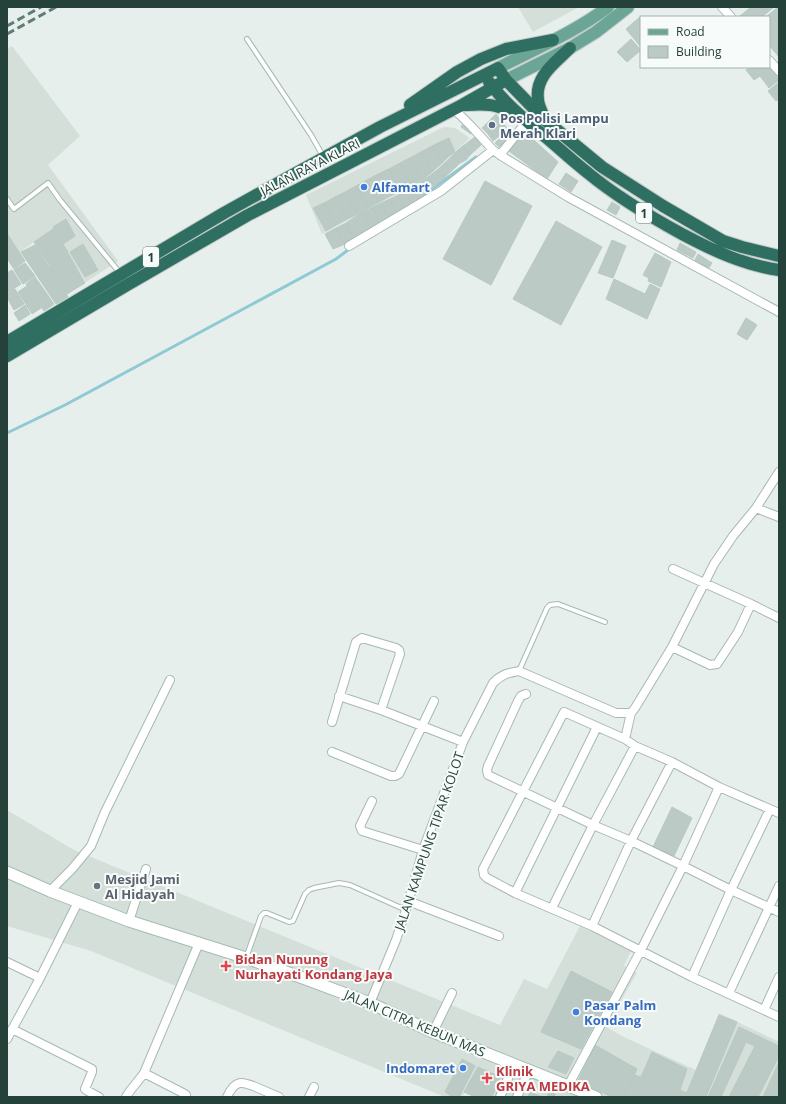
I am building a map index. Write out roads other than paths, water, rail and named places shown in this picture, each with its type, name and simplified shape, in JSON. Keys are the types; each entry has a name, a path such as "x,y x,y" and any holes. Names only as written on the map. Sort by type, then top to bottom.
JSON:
{"highway":[{"path":"380,127 457,72 481,59 506,49 553,40"},
{"path":"545,120 538,100 538,85 546,72 570,48"},
{"name":"JALAN RAYA KLARI","path":"8,338 324,157 380,127 498,68"},
{"name":"1","path":"498,68 506,80 545,120 602,167 627,184 722,241 779,256"},
{"name":"1","path":"485,75 493,88 527,121 588,173 644,213 704,246 727,256 760,267 779,270"},
{"name":"JALAN RAYA KLARI","path":"7,356 248,215 458,107 506,80"},
{"path":"458,107 486,104 504,108 527,121"}],"main road":[{"name":"JALAN RAYA KLARI","path":"498,68 592,19 608,7"},
{"name":"JALAN RAYA KLARI","path":"506,80 570,48 596,32 628,7"}],"street":[{"path":"722,7 730,16"},
{"path":"770,61 779,71"},
{"path":"458,107 472,127 493,150 500,155 568,197 779,312"},
{"path":"500,155 527,121"},
{"path":"349,246 441,191 493,150"},
{"path":"625,739 631,713 672,647 714,564 732,536 756,508 779,472"},
{"path":"756,508 779,517"},
{"path":"673,569 779,618"},
{"path":"672,647 710,665 717,664 738,632 751,604"},
{"path":"332,722 356,642 362,638 396,648 399,650 400,654 380,710"},
{"path":"519,671 616,713 631,713"},
{"name":"JALAN KAMPUNG TIPAR KOLOT","path":"370,1003 387,964 406,910 423,850 463,742 493,682 505,674 519,671"},
{"path":"50,891 72,869 91,846 105,812 170,680"},
{"path":"526,694 521,696 518,701 487,770 488,776 631,841 779,912"},
{"path":"339,696 463,742"},
{"path":"332,752 391,776 395,776 399,774 434,702"},
{"path":"779,813 635,746 625,739 597,728 564,712 483,869 484,875 487,878 515,893 592,926 692,977 779,1017"},
{"path":"515,893 597,728"},
{"path":"552,908 593,825 635,746"},
{"path":"592,926 631,841 672,762"},
{"path":"568,1086 641,950 683,866 719,786"},
{"path":"372,801 360,826 362,831 423,850"},
{"path":"692,977 731,890 770,809"},
{"path":"129,921 146,869"},
{"name":"JALAN CITRA KEBUN MAS","path":"7,872 50,891 129,921 246,958 370,1003 433,1032 596,1097"},
{"path":"729,993 779,886"},
{"path":"408,901 499,936"},
{"path":"7,1039 40,978 78,902"},
{"path":"126,1097 144,1073 199,943"},
{"path":"7,962 40,978"},
{"path":"764,1010 779,977"},
{"path":"433,1032 452,993"},
{"path":"12,1029 92,1068 92,1072 85,1088 99,1097"},
{"path":"500,1097 514,1064"},
{"path":"517,1097 529,1070"},
{"path":"144,1073 185,1094 186,1097"},
{"path":"227,1097 231,1088 238,1083 245,1082 279,1097"},
{"path":"309,1097 314,1087"}],"lane":[{"path":"247,39 324,157"},
{"path":"7,199 14,209 48,183 60,200 121,274"},
{"path":"519,671 547,608 550,605 558,604 605,622"},
{"path":"246,958 261,916 264,913 267,913 289,922 293,921 305,894 314,888 339,883 350,885 406,910"}],"waterway":[{"path":"413,203 476,157"},
{"path":"7,433 65,405 336,259 348,250"}],"railway":[{"path":"7,26 41,7"},
{"path":"7,34 56,7"}],"place":[{"name":"Pos Polisi Lampu Merah Klari","path":"492,125"},
{"name":"Alfamart","path":"364,187"},
{"name":"Mesjid Jami Al Hidayah","path":"97,886"},
{"name":"Bidan Nunung Nurhayati Kondang Jaya","path":"226,966"},
{"name":"Pasar Palm Kondang","path":"576,1012"},
{"name":"Indomaret","path":"463,1068"},
{"name":"Klinik GRIYA MEDIKA","path":"487,1078"}]}
